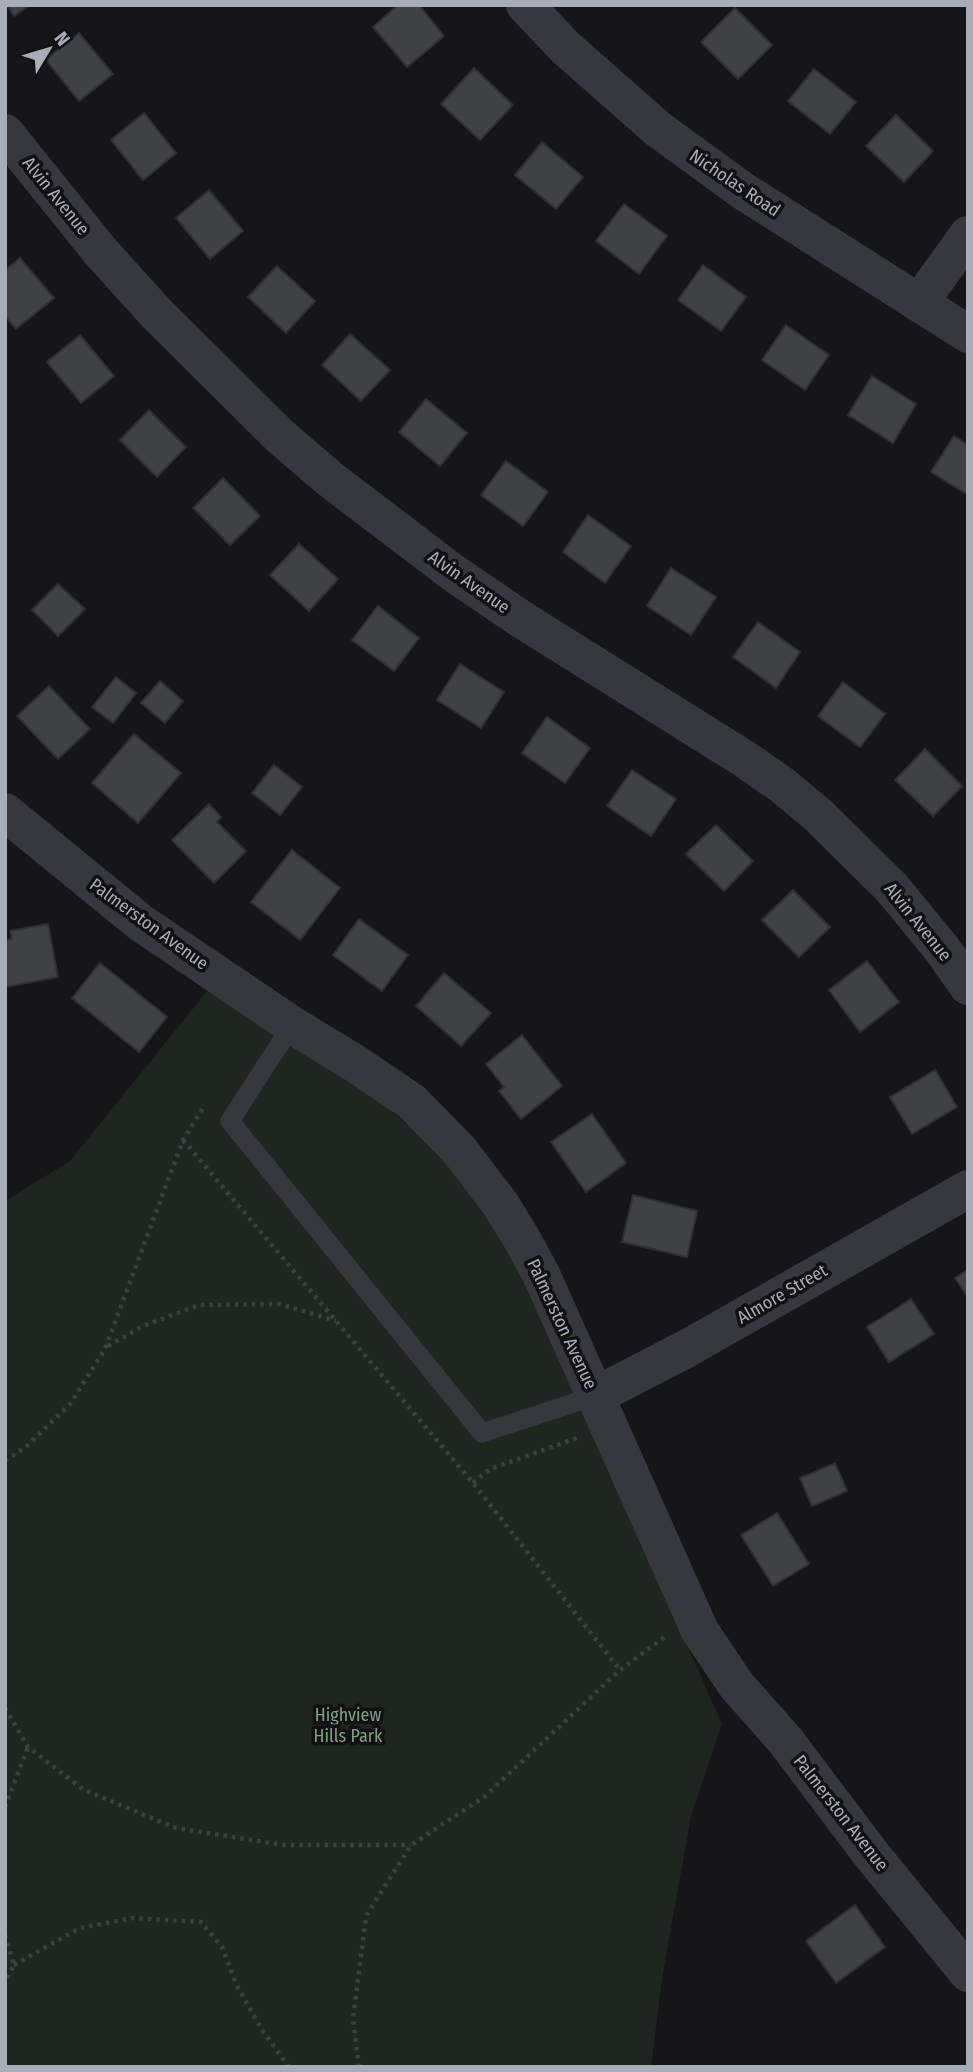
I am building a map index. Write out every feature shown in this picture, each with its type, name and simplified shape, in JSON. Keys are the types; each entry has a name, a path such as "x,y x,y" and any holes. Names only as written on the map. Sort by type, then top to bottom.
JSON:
{"street":[{"name":"Nicholas Road","path":"525,5 566,48 658,129 743,191 968,334"},
{"name":"Alvin Avenue","path":"5,133 156,313 281,437 330,479 452,572 521,619 743,758 800,800 891,887 942,948 968,986"},
{"path":"919,303 968,235"},
{"name":"Palmerston Avenue","path":"6,815 141,923 412,1102 460,1151 501,1205 541,1275 700,1631 737,1686 785,1740 879,1864 968,1973"},
{"name":"Almore Street","path":"595,1396 686,1349 968,1189"}],"lane":[{"path":"292,1025 230,1122 473,1423 482,1433 595,1396"}],"path":[{"path":"5,1461 27,1446 70,1404 107,1346 183,1140 205,1105"},
{"path":"183,1140 473,1483 620,1670"},
{"path":"107,1346 143,1326 199,1305 280,1304 337,1322"},
{"path":"473,1483 490,1469 580,1438"},
{"path":"359,2067 354,2019 366,1916 411,1845 484,1797 620,1670 669,1634"},
{"path":"5,1708 28,1747 84,1790 176,1828 283,1845 411,1845"},
{"path":"5,1807 28,1747"},
{"path":"5,1981 14,1965 80,1928 132,1918 201,1922 222,1947 236,1983 262,2030 289,2067"},
{"path":"5,1935 14,1965"}],"green space":[{"name":"Highview Hills Park","path":"208,990 366,1091 428,1141 481,1207 523,1275 722,1724 691,1816 662,1978 651,2067 5,2067 5,1201 70,1161"}],"building":[{"path":"7,5 30,5 14,16"},
{"path":"398,5 419,5 444,36 407,67 373,27"},
{"path":"735,8 772,45 738,79 701,42"},
{"path":"79,33 113,74 79,101 46,60"},
{"path":"474,68 513,105 480,140 441,104"},
{"path":"814,69 856,102 830,134 788,101"},
{"path":"144,113 176,153 143,180 111,140"},
{"path":"896,115 933,151 904,182 866,146"},
{"path":"542,142 583,177 556,209 515,175"},
{"path":"209,190 243,231 210,259 176,218"},
{"path":"624,204 667,236 639,274 596,241"},
{"path":"20,258 54,298 16,329 5,316 5,270"},
{"path":"703,265 746,297 721,331 678,300"},
{"path":"277,266 315,301 286,333 248,297"},
{"path":"786,325 829,355 805,390 762,360"},
{"path":"350,334 390,370 361,401 322,365"},
{"path":"80,335 114,376 81,403 47,362"},
{"path":"872,376 916,404 893,443 848,415"},
{"path":"426,399 467,433 440,466 399,432"},
{"path":"149,410 186,447 157,477 120,440"},
{"path":"954,436 968,445 968,495 931,472"},
{"path":"506,461 548,492 523,526 481,495"},
{"path":"223,478 260,516 230,545 193,508"},
{"path":"588,515 631,546 605,583 563,552"},
{"path":"299,544 338,579 309,611 270,575"},
{"path":"671,568 716,597 691,635 647,606"},
{"path":"58,584 85,609 58,636 32,610"},
{"path":"378,606 419,638 394,671 352,640"},
{"path":"758,622 800,652 776,688 733,657"},
{"path":"460,664 504,692 481,728 437,700"},
{"path":"116,677 136,693 113,723 92,707"},
{"path":"160,681 183,701 165,723 141,703"},
{"path":"843,682 885,714 860,747 818,716"},
{"path":"49,686 90,729 58,759 17,716"},
{"path":"547,717 590,748 565,783 522,753"},
{"path":"134,734 181,773 138,823 92,783"},
{"path":"925,749 962,786 933,816 895,780"},
{"path":"274,765 302,787 280,815 252,793"},
{"path":"632,770 676,799 651,836 607,806"},
{"path":"209,804 221,817 217,822 246,851 214,883 172,840"},
{"path":"716,825 753,861 724,891 686,854"},
{"path":"292,850 340,888 300,940 251,902"},
{"path":"793,890 830,927 799,957 762,920"},
{"path":"359,919 408,955 382,991 333,955"},
{"path":"48,924 58,977 5,987 5,940 12,939 10,931"},
{"path":"867,961 899,1002 860,1032 829,990"},
{"path":"100,963 167,1017 139,1052 72,998"},
{"path":"444,973 491,1013 461,1046 416,1006"},
{"path":"522,1035 562,1086 521,1119 499,1091 504,1087 486,1064"},
{"path":"935,1070 957,1107 912,1134 890,1097"},
{"path":"592,1114 626,1163 586,1192 551,1142"},
{"path":"633,1195 697,1211 687,1257 622,1242"},
{"path":"968,1270 968,1297 955,1278"},
{"path":"911,1299 934,1334 889,1362 867,1327"},
{"path":"835,1463 847,1491 812,1506 800,1478"},
{"path":"777,1513 809,1564 773,1586 741,1535"},
{"path":"855,1905 885,1947 836,1983 806,1941"}]}
